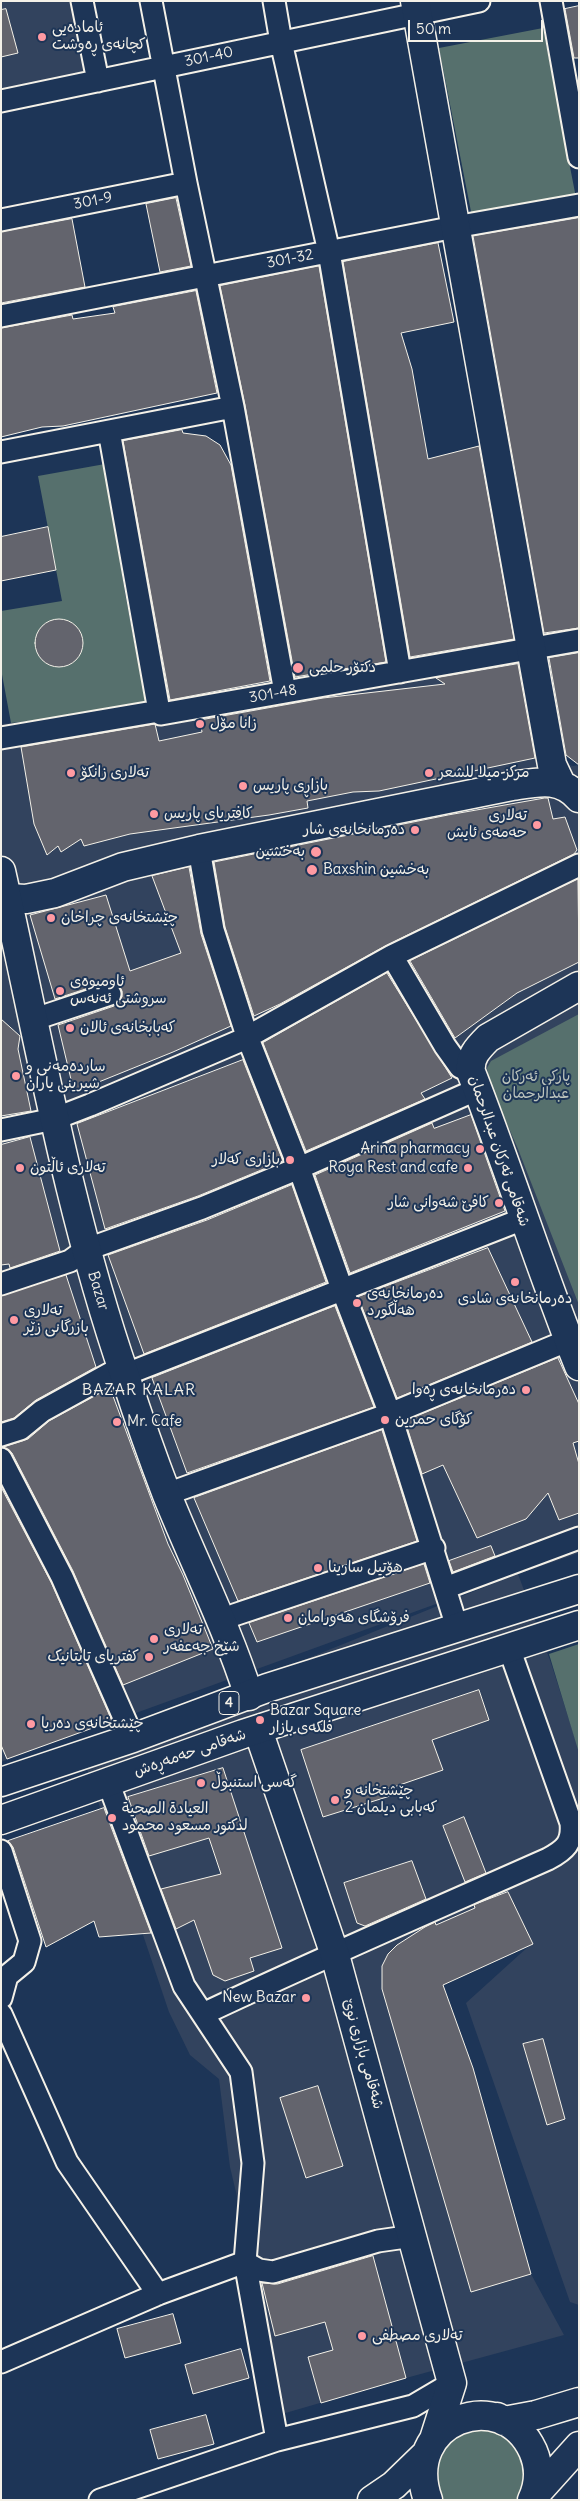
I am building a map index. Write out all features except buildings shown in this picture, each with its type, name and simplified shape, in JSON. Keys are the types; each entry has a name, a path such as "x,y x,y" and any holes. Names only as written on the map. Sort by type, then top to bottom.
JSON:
{"main road":[{"path":"416,7 552,765 570,791"},
{"path":"7,898 26,899 54,893 123,867 199,849 512,786 550,780 570,791"},
{"name":"Bazar","path":"1,871 32,1020 85,1250 123,1371 167,1494 212,1599 249,1696 258,1730"},
{"name":"شەقامی ئەرکان عبدالرحمان","path":"579,986 488,1038 476,1050 470,1063 474,1081 523,1219 579,1366"},
{"name":"4","path":"1,1782 132,1738 249,1696 266,1688 579,1589"},
{"name":"شەقامی حەمەڕەش","path":"1,1820 258,1730 579,1625"},
{"name":"شەقامی بازاری نوێ","path":"258,1730 335,1955 452,2383"},
{"path":"428,2500 423,2486 422,2470 452,2383 479,2407 519,2430 529,2443 536,2458 538,2475 533,2497"},
{"path":"372,2500 394,2485 445,2428 458,2420 474,2416 504,2421 536,2415 579,2402"},
{"path":"533,2497 579,2446"}],"street":[{"path":"82,1 98,81"},
{"path":"151,1 162,67 233,407 285,692"},
{"path":"274,1 280,42 329,252 400,672"},
{"name":"301-40","path":"1,101 280,42 416,7 479,1"},
{"path":"551,1 579,157"},
{"name":"301-9","path":"1,220 186,183"},
{"name":"301-32","path":"1,316 454,227 579,205"},
{"path":"1,452 233,407"},
{"path":"109,431 160,712"},
{"name":"301-48","path":"1,738 285,692 579,640"},
{"path":"199,849 213,930 247,1036 299,1168 342,1289 390,1414 434,1548 457,1628"},
{"path":"1,1130 54,1119 247,1036 392,956 579,865"},
{"path":"1,1284 70,1261 85,1250 202,1208 299,1168 474,1081 460,1067 445,1046 392,956"},
{"path":"32,1020 110,994"},
{"path":"1,1435 20,1429 42,1411 123,1371 523,1219"},
{"path":"167,1494 390,1414 568,1340"},
{"path":"1,1459 62,1577 132,1738"},
{"path":"445,1588 579,1538"},
{"path":"234,1615 434,1548"},
{"path":"203,2014 298,1969 335,1955 548,1859 559,1853 571,1841 569,1818 508,1648"},
{"path":"108,1782 184,1986 241,2072 253,2162 245,2262 277,2440"},
{"path":"1,1851 30,1941 24,1962 7,1976 1,1998"},
{"path":"1,2014 67,2162 158,2294"},
{"path":"1,2362 158,2294 245,2262 259,2270 272,2272 378,2241 413,2236"},
{"path":"100,2500 277,2440 413,2406 452,2383"}],"shaded area":[{"name":"ئامادەیی کچانەی ڕەوشت","path":"1,1 77,1 89,72 1,90"},
{"name":"بازاری کەلار","path":"523,649 539,758 573,766 579,765 579,1553 518,1574 551,1663 579,1751 579,2305 570,2302 466,2003 530,1945 443,1985 472,2067 531,2274 564,2335 282,2414 273,2348 230,2167 219,2079 190,2055 169,2012 79,1745 197,1703 502,1580 1,1762 1,724 326,696 374,671"}],"green space":[{"path":"543,28 578,208 474,227 439,48"},
{"path":"105,464 125,593 147,709 11,723 1,669 1,611 62,601 38,476"},
{"name":"پارکی ئەرکان عبدالرحمان","path":"579,1014 579,1305 518,1149 490,1085 487,1068 491,1061"},
{"path":"579,1644 579,1753 549,1654"},
{"path":"484,2429 497,2432 507,2438 520,2453 526,2472 523,2492 518,2500 443,2500 437,2486 435,2474 441,2452 458,2437"}],"place":[{"name":"ئامادەیی کچانەی ڕەوشت","path":"42,37"},
{"name":"دکتۆر حلمی","path":"298,668"},
{"name":"زانا مۆل","path":"200,724"},
{"name":"تەلاری زانکۆ","path":"71,773"},
{"name":"مركز ميلا للشعر","path":"429,773"},
{"name":"بازاڕی پاریس","path":"243,786"},
{"name":"کافتریای پاریس","path":"154,814"},
{"name":"تەلاری حەمەی ئایش","path":"537,825"},
{"name":"دەرمانخانەی شار","path":"415,830"},
{"name":"بەخشین","path":"316,852"},
{"name":"Baxshin بەخشین","path":"312,870"},
{"name":"چێشتخانەی چراخان","path":"51,918"},
{"name":"ئاومیوەی سروشتی ئەنەس","path":"60,991"},
{"name":"کەبابخانەی ئالان","path":"70,1028"},
{"name":"ساردەمەنی و شیرینی یاران","path":"16,1076"},
{"name":"Arina pharmacy","path":"480,1149"},
{"name":"بازاری کەلار","path":"290,1160"},
{"name":"تەلاری ئاڵتون","path":"20,1168"},
{"name":"Roya Rest and cafe","path":"468,1168"},
{"name":"کافێ شەوانی شار","path":"499,1203"},
{"name":"دەرمانخانەی شادی","path":"515,1282"},
{"name":"دەرمانخانەی هەڵگورد","path":"357,1303"},
{"name":"تەلاری بازرگانی زێر","path":"14,1320"},
{"name":"دەرمانخانەی ڕەوا","path":"526,1390"},
{"name":"کۆگای حمرین","path":"385,1420"},
{"name":"Mr. Cafe","path":"117,1422"},
{"name":"هۆتیل سارینا","path":"318,1568"},
{"name":"فرۆشگای هەورامان","path":"288,1618"},
{"name":"تەلاری شێخ جەعفەر","path":"154,1639"},
{"name":"کفتریای تایتانیک","path":"149,1657"},
{"name":"Bazar Square فلکەی بازار","path":"260,1720"},
{"name":"چێشتخانەی دەریا","path":"31,1724"},
{"name":"گەسی استنبوڵ","path":"201,1783"},
{"name":"چێشتخانە و کەبابی دیلمان 2","path":"335,1800"},
{"name":"العيادة الصحية لدكتور مسعود محمود","path":"112,1818"},
{"name":"New Bazar","path":"306,1998"},
{"name":"تەلاری مصطفی","path":"362,2336"}],"district":[{"name":"BAZAR KALAR","path":"139,1390"}]}
